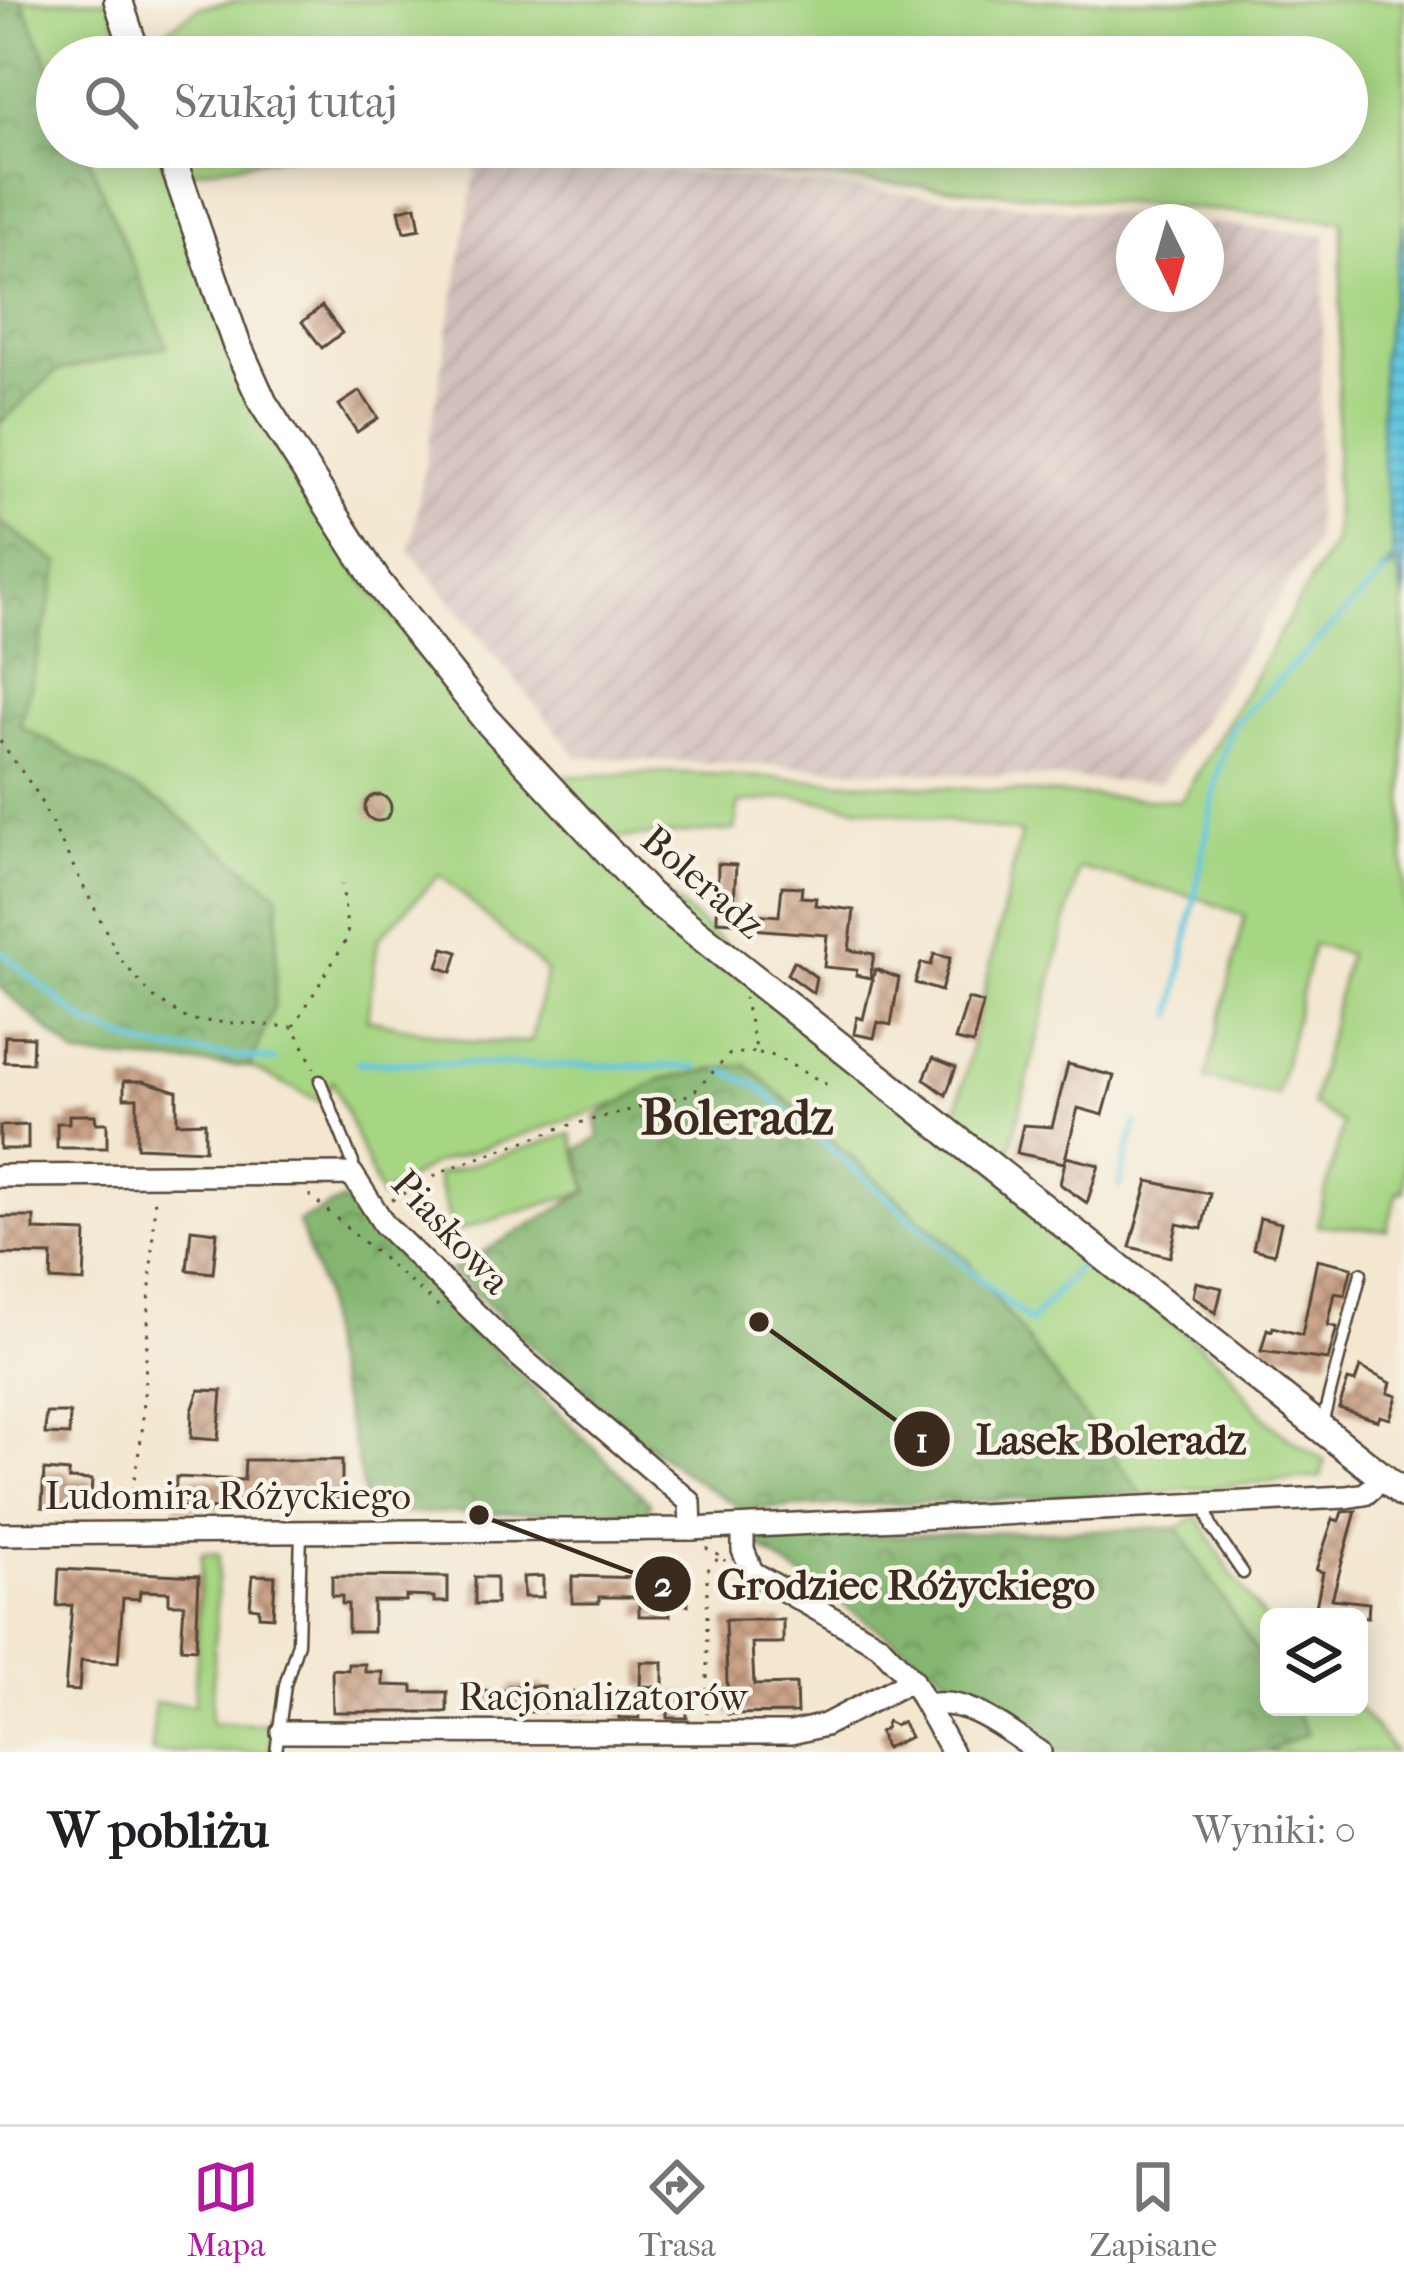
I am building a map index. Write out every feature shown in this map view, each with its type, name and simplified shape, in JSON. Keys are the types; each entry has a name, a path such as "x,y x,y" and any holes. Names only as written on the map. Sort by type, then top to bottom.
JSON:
{"street":[{"path":"118,0 130,36"},
{"name":"Boleradz","path":"175,168 236,343 263,403 379,583 485,718 649,895 1394,1486"},
{"name":"Piaskowa","path":"0,1176 352,1174 384,1224 519,1356 690,1502 691,1529"},
{"name":"Ludomira Różyckiego","path":"0,1534 691,1529 1346,1497 1394,1486"},
{"path":"743,1527 743,1550 752,1572 879,1645 912,1680 952,1752"},
{"name":"Racjonalizatorów","path":"279,1742 791,1733 825,1725 912,1680"},
{"path":"928,1706 944,1702 968,1707 1040,1752"}],"lane":[{"path":"320,1081 353,1162 352,1174"},
{"path":"1322,1428 1361,1273"},
{"path":"1204,1504 1212,1528 1243,1573"},
{"path":"279,1742 285,1685 298,1642 301,1532"}],"path":[{"path":"0,741 35,790 120,959 153,998 188,1020 294,1027"},
{"path":"294,1027 347,937 342,884"},
{"path":"750,975 742,985 757,1052"},
{"path":"294,1027 320,1081"},
{"path":"375,1210 442,1171 518,1143 609,1113 692,1094 730,1054 775,1056 831,1088"},
{"path":"127,1533 142,1434 156,1177"},
{"path":"706,1715 707,1571 720,1556 729,1566"}],"shaded area":[{"path":"476,168 643,168 1116,214 1116,312 1224,312 1224,225 1326,235 1315,542 1161,783 578,757 410,551"}],"green space":[{"path":"0,0 22,0 37,36 36,168 93,168 167,346 57,371 0,423"},
{"path":"22,0 109,0 121,36 37,36"},
{"path":"248,0 1404,0 1404,1192 1398,1191 1387,1230 1317,1225 1343,1124 1312,1104 1348,954 1313,944 1277,1096 1206,1079 1245,916 1205,900 1079,868 1009,1155 956,1114 1021,833 795,797 739,803 734,830 614,838 559,777 670,772 1181,801 1334,541 1343,221 1224,211 1224,204 1139,204 708,168 1368,168 1368,36 158,36 200,7"},
{"path":"93,168 164,168 245,399 362,578 502,756 1228,1369 1270,1422 1325,1461 1321,1477 1142,1494 967,1260 662,1079 622,1102 431,1165 381,1197 333,1081 321,1102 250,1067 274,1006 169,808 20,726 59,564 0,522 0,423 57,371 167,346","holes":["440,874 546,971 531,1042 472,1042 367,1019 378,939"]},
{"path":"0,522 60,564 20,726 169,808 279,895 274,1006 250,1067 78,1057 0,987"},
{"path":"746,1064 967,1260 1142,1494 743,1509 627,1430 450,1271 589,1191 577,1150 599,1138 596,1117 662,1079"},
{"path":"571,1134 588,1191 453,1232 436,1175"},
{"path":"343,1200 650,1503 647,1513 367,1513 329,1356 322,1290 298,1222"},
{"path":"1198,1517 1260,1613 1260,1657 1178,1528"},
{"path":"1178,1528 1260,1657 1260,1716 1298,1716 1308,1733 1266,1752 1055,1752 748,1539"},
{"path":"202,1553 219,1554 211,1723 271,1724 271,1752 152,1752 154,1702 194,1705"},
{"path":"1297,1716 1365,1716 1395,1752 1266,1752 1307,1733"}],"water":[{"path":"1404,221 1404,600 1396,563 1382,577 1380,572 1394,558 1381,446 1382,357"}],"building":[{"path":"416,206 420,229 404,232 399,210"},
{"path":"322,306 342,333 322,348 302,322"},
{"path":"360,391 378,418 357,432 339,405"},
{"path":"378,795 391,808 378,821 365,808"},
{"path":"718,864 736,865 733,922 717,921"},
{"path":"782,886 802,887 801,897 816,898 815,905 854,910 849,950 874,954 870,978 856,975 857,970 824,967 827,935 752,929 753,914 779,916"},
{"path":"444,948 458,952 452,972 438,967"},
{"path":"934,954 950,958 941,991 915,983 921,963 931,965"},
{"path":"794,961 816,977 813,993 787,974"},
{"path":"875,969 899,978 891,1025 878,1022 874,1038 854,1034 857,1017 863,1019"},
{"path":"968,999 983,1003 973,1044 955,1040"},
{"path":"5,1036 33,1037 32,1063 4,1062"},
{"path":"933,1058 956,1067 946,1095 924,1079"},
{"path":"1068,1064 1114,1076 1103,1115 1078,1108 1064,1163 1017,1153 1023,1125 1052,1127"},
{"path":"124,1081 177,1091 177,1123 205,1122 205,1150 137,1147 137,1098 124,1098"},
{"path":"69,1115 95,1115 96,1123 107,1123 107,1148 57,1148 57,1123 69,1123"},
{"path":"28,1125 28,1149 0,1149 0,1126"},
{"path":"1066,1157 1099,1165 1087,1203 1060,1184"},
{"path":"1148,1181 1210,1194 1202,1229 1177,1224 1170,1257 1130,1247"},
{"path":"0,1217 34,1217 34,1230 86,1232 84,1282 51,1280 52,1255 0,1254"},
{"path":"1260,1218 1281,1223 1274,1254 1253,1249"},
{"path":"191,1229 217,1232 213,1273 187,1270"},
{"path":"1317,1259 1352,1267 1345,1295 1335,1293 1328,1325 1337,1327 1328,1360 1261,1351 1267,1329 1302,1335"},
{"path":"1196,1282 1222,1288 1216,1313 1193,1296"},
{"path":"1360,1367 1391,1383 1388,1393 1397,1396 1390,1419 1380,1416 1378,1421 1339,1408 1348,1380 1355,1382"},
{"path":"199,1390 222,1391 218,1440 191,1438"},
{"path":"46,1413 70,1413 69,1435 45,1434"},
{"path":"245,1460 342,1460 342,1498 316,1498 316,1493 247,1494 247,1510 175,1507 176,1477 244,1480"},
{"path":"44,1470 69,1472 69,1479 92,1480 90,1510 42,1507"},
{"path":"1356,1511 1332,1599 1369,1603 1368,1617 1368,1608 1316,1608 1323,1572 1316,1570 1333,1519 1339,1521 1342,1512"},
{"path":"59,1569 199,1576 196,1649 181,1648 184,1604 169,1604 169,1592 140,1591 139,1599 123,1598 118,1663 81,1661 79,1691 65,1690 72,1605 57,1606"},
{"path":"253,1575 275,1576 273,1617 259,1616 259,1608 250,1607"},
{"path":"332,1576 448,1577 448,1602 406,1596 406,1601 373,1601 373,1632 348,1632 348,1604 342,1604 342,1596 332,1596"},
{"path":"543,1576 543,1597 524,1597 523,1577"},
{"path":"572,1576 640,1578 640,1597 599,1597 599,1603 572,1603"},
{"path":"475,1577 496,1577 496,1604 475,1604"},
{"path":"687,1577 688,1605 670,1605 670,1616 639,1616 639,1602 668,1602 668,1578"},
{"path":"725,1620 783,1620 783,1643 752,1643 754,1685 796,1684 797,1713 728,1714"},
{"path":"641,1662 663,1662 663,1687 640,1686"},
{"path":"348,1664 365,1664 365,1672 383,1672 383,1685 413,1686 413,1692 447,1692 447,1712 333,1712 332,1669 348,1670"},
{"path":"510,1686 544,1686 543,1712 475,1711 475,1691 510,1691"},
{"path":"571,1692 590,1692 590,1712 571,1711"},
{"path":"620,1692 640,1692 639,1718 619,1718"},
{"path":"668,1692 687,1692 687,1718 668,1718"},
{"path":"887,1721 902,1722 910,1737 885,1748 879,1732"}],"waterway":[{"path":"1173,1016 1218,771 1232,727 1385,572"},
{"path":"0,951 89,1025 150,1048 274,1060"},
{"path":"358,1062 697,1067"},
{"path":"724,1071 757,1085 1030,1322 1085,1259"},
{"path":"1119,1186 1136,1123"}],"place":[{"name":"Lasek Boleradz","path":"759,1322"},
{"name":"Grodziec Różyckiego","path":"479,1515"}],"district":[{"name":"Boleradz","path":"737,1117"}]}
